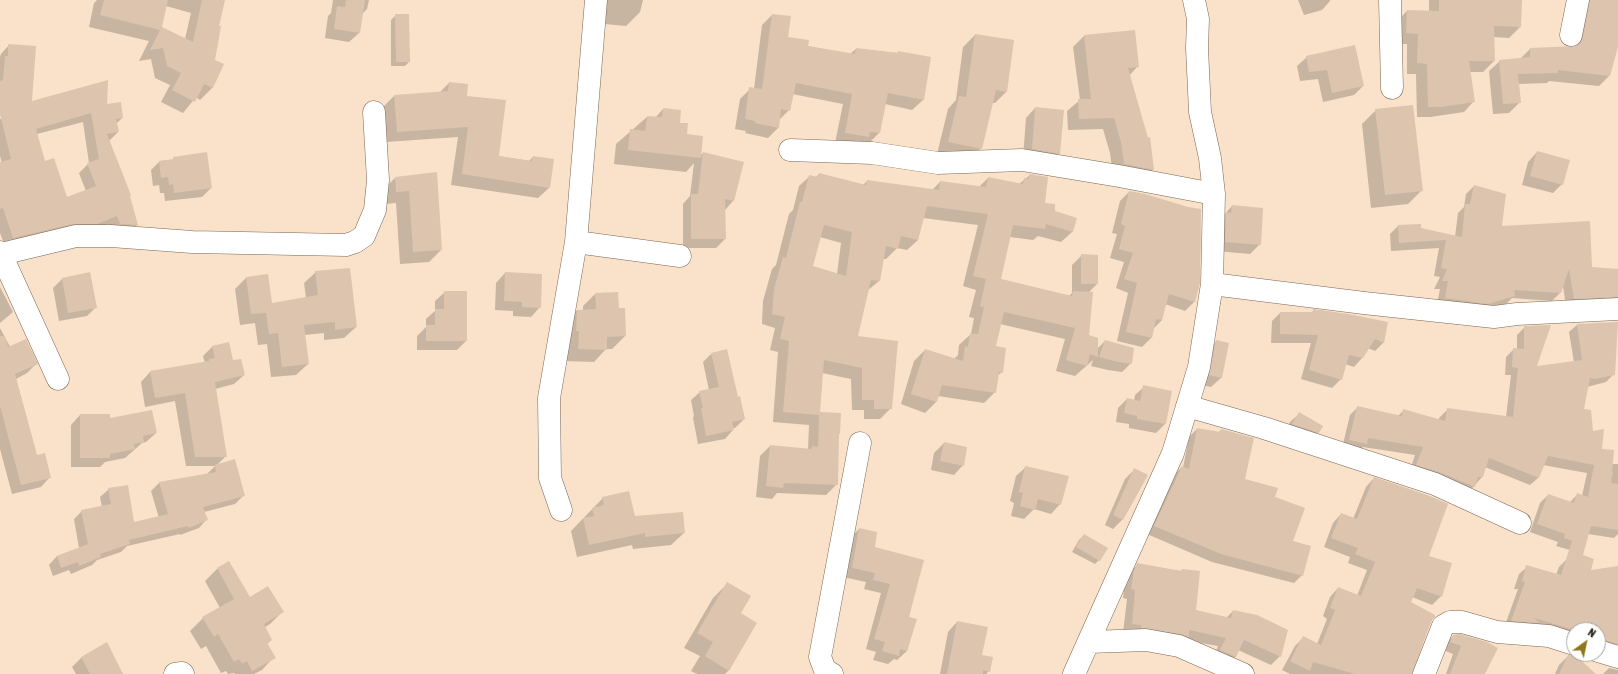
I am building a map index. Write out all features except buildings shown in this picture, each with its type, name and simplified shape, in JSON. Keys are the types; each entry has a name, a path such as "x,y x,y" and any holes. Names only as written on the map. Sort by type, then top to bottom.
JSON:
{"street":[{"path":"561,510 550,478 549,398 576,242 596,0"},
{"path":"1074,674 1173,453 1199,367 1212,284 1214,194 1210,158 1200,112 1197,48 1198,19 1194,0"},
{"path":"1390,0 1392,88"},
{"path":"1571,35 1578,0"},
{"path":"58,379 1,253 76,236 111,236 192,242 346,245 355,242 364,236 375,210 378,180 374,112"},
{"path":"790,150 872,153 938,164 1022,160 1214,194"},
{"path":"576,242 680,256"},
{"path":"1212,284 1364,303 1494,316 1618,309"},
{"path":"1187,406 1264,428 1435,484 1520,523"},
{"path":"832,674 825,670 820,657 860,443"},
{"path":"1424,674 1443,626 1450,622 1462,622 1497,632 1549,636 1566,641"},
{"path":"1089,642 1146,640 1179,646 1243,674"},
{"path":"1606,654 1618,658"},
{"path":"176,674 183,674"}]}
